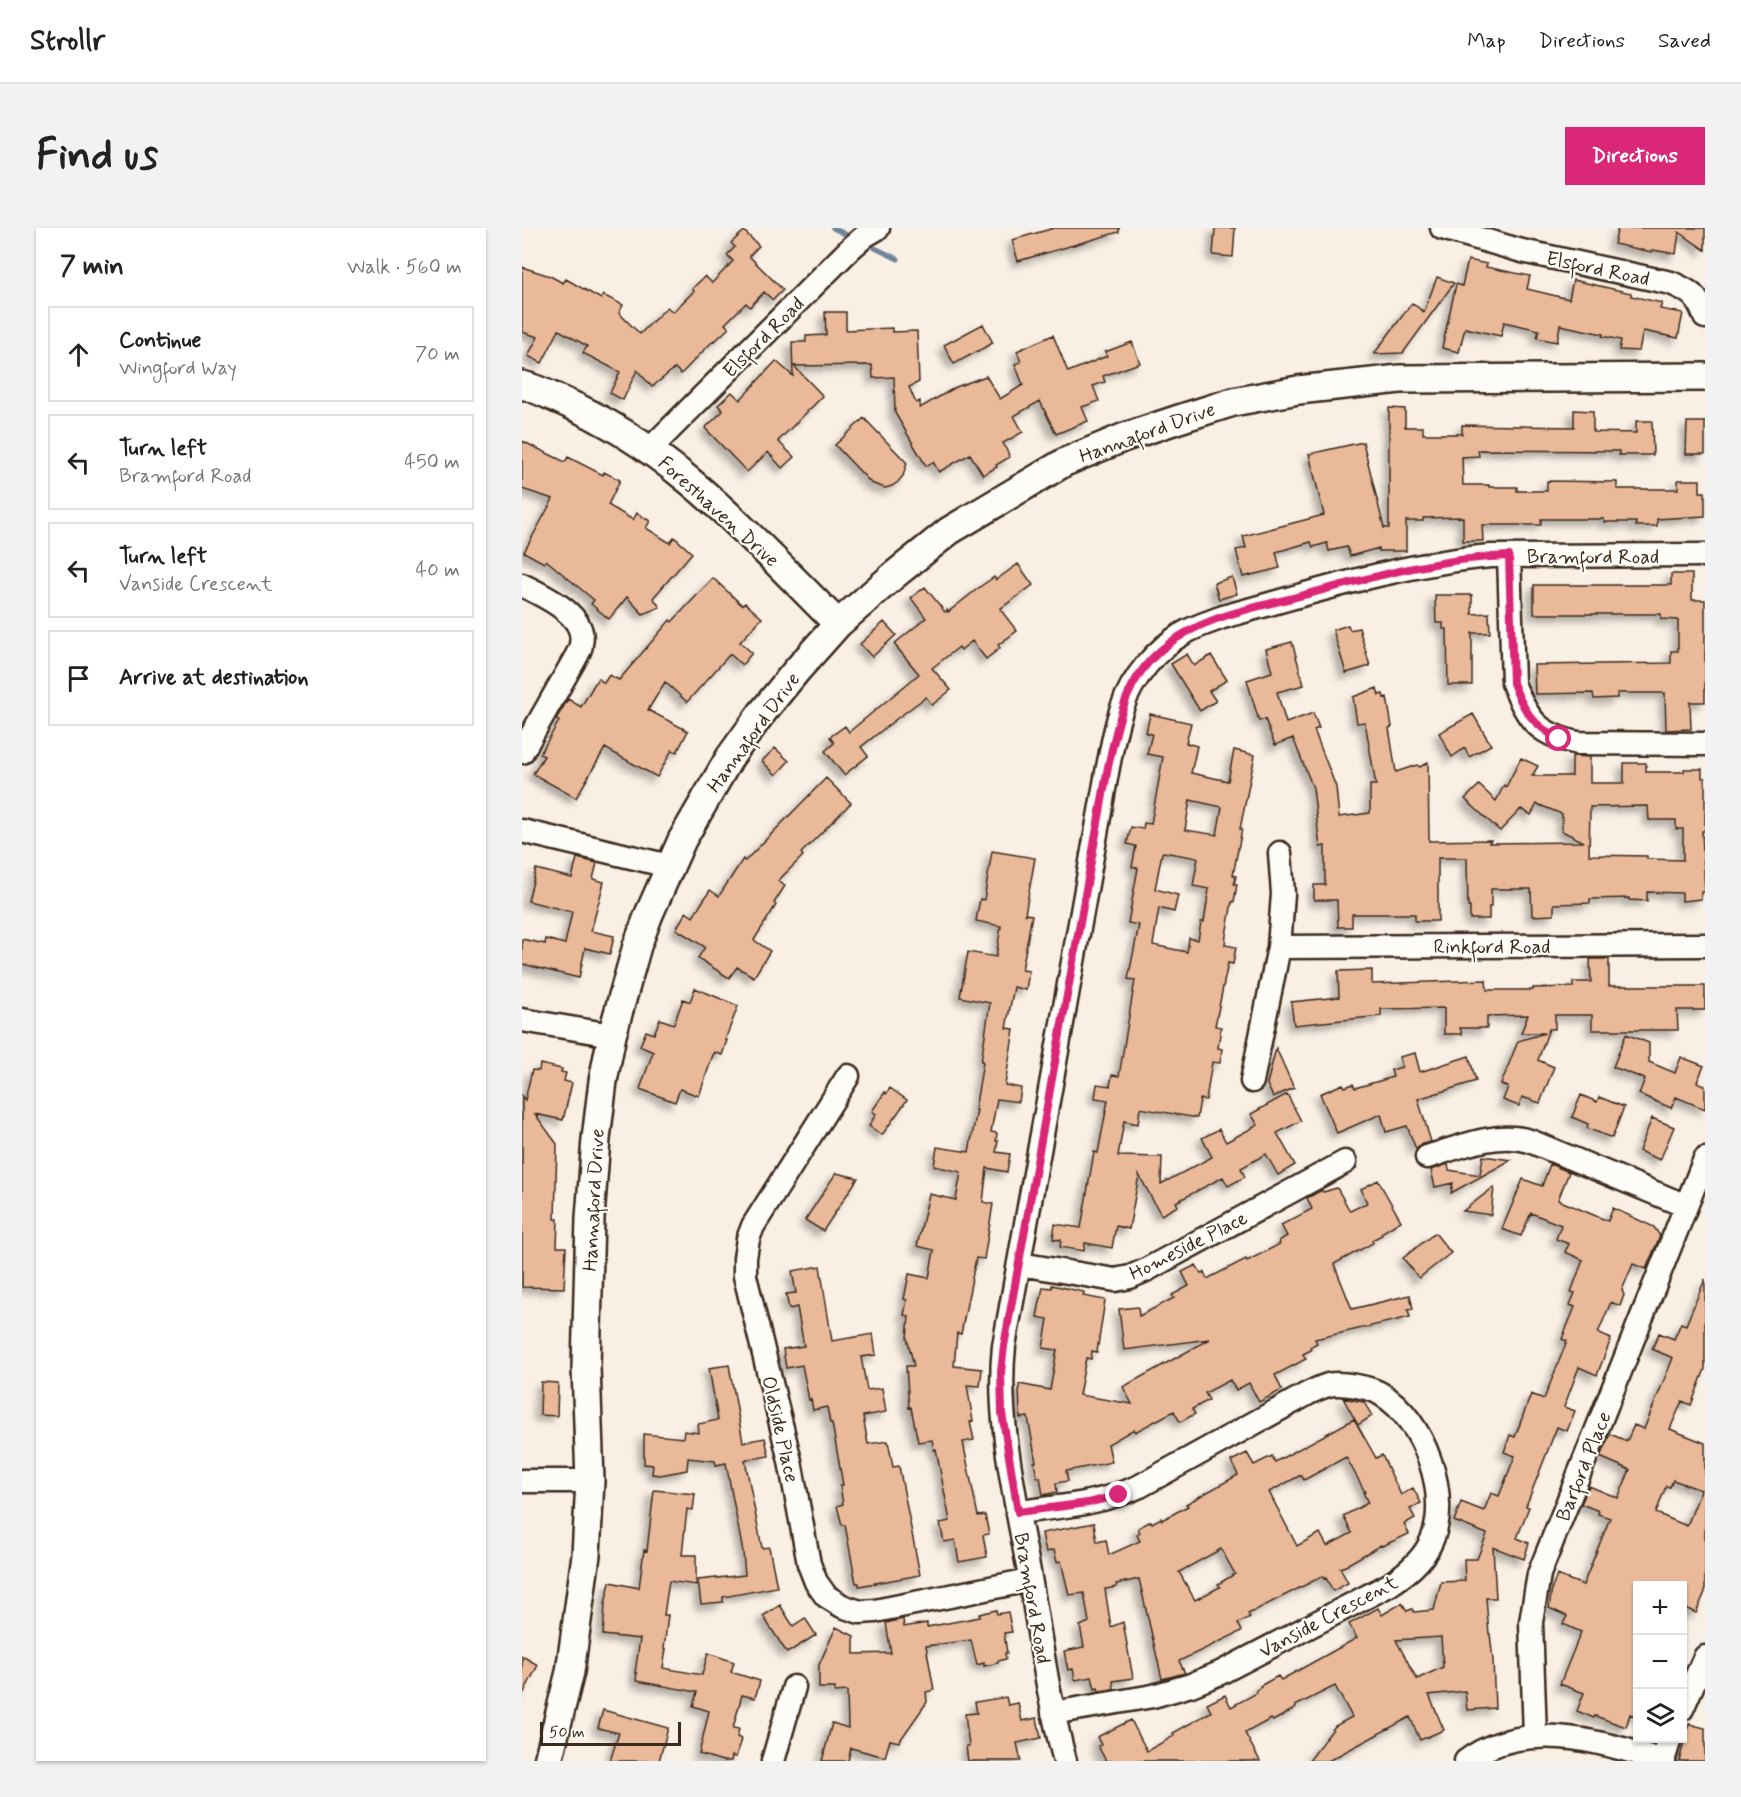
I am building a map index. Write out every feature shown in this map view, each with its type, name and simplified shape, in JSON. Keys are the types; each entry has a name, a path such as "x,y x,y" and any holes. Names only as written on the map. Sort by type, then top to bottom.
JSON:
{"street":[{"name":"Elsford Road","path":"650,449 851,248 878,228"},
{"name":"Elsford Road","path":"1442,228 1522,251 1671,284 1685,289 1696,297 1705,316"},
{"name":"Hannaford Drive","path":"548,1761 572,1662 586,1555 590,1481 586,1367 590,1218 596,1139 603,1081 612,1035 637,946 669,866 730,757 797,670 838,624 949,531 1065,462 1125,437 1233,402 1298,390 1400,379 1705,377"},
{"name":"Foresthaven Drive","path":"522,385 584,410 650,449 708,497 838,624"},
{"name":"Bramford Road","path":"1065,1761 1053,1713 1018,1512 1002,1413 1001,1372 1108,767 1122,708 1130,688 1160,651 1183,633 1223,617 1401,570 1468,558 1705,555"},
{"path":"1509,556 1513,683 1520,701 1531,718 1545,731 1559,739 1578,743 1705,744"},
{"path":"522,585 560,604 569,613 581,633 582,644 522,752"},
{"path":"522,831 669,866"},
{"path":"1252,1081 1279,947 1284,894 1280,853"},
{"name":"Rinkford Road","path":"1279,947 1705,945"},
{"path":"522,1020 612,1035"},
{"name":"Oldside Place","path":"848,1076 753,1226 745,1258 749,1293 790,1461 809,1564 816,1582 826,1596 842,1606 860,1612 1030,1580"},
{"path":"1427,1157 1499,1137 1516,1137 1686,1206"},
{"name":"Barford Place","path":"1534,1736 1531,1622 1539,1574 1705,1159"},
{"name":"Homeside Place","path":"1020,1264 1115,1280 1130,1277 1345,1162"},
{"name":"Vanside Crescent","path":"1018,1512 1088,1503 1119,1495 1140,1486 1307,1394 1329,1385 1351,1385 1381,1393 1401,1410 1418,1434 1432,1463 1438,1497 1437,1524 1431,1543 1408,1572 1389,1585 1220,1673 1191,1685 1154,1696 1053,1713"},
{"path":"522,1481 590,1481"},
{"path":"1687,1700 1705,1657"},
{"path":"773,1761 794,1687"},
{"path":"1466,1761 1477,1753 1504,1742 1534,1736 1559,1736 1589,1740 1664,1761 1669,1743"}],"building":[{"path":"1054,228 1119,228 1119,232 1018,261 1012,240"},
{"path":"1215,228 1235,228 1233,257 1213,255"},
{"path":"1618,228 1705,228 1705,250 1679,232 1676,254 1652,250 1652,252 1614,244"},
{"path":"744,231 759,246 749,256 783,290 773,300 764,292 750,307 746,303 725,324 729,328 681,374 675,368 652,387 637,370 623,400 610,393 620,372 583,353 587,346 559,330 542,363 528,356 538,337 522,332 522,267 563,283 566,279 601,299 603,295 623,305 619,313 640,334 667,307 673,312 705,276 712,283 733,261 727,255 735,247 731,243"},
{"path":"1468,260 1487,264 1486,267 1530,276 1527,289 1569,299 1573,280 1631,293 1631,296 1662,303 1660,309 1683,313 1678,338 1643,331 1639,351 1619,350 1621,340 1602,336 1603,334 1560,325 1557,342 1537,338 1539,330 1504,322 1501,336 1465,328 1459,352 1442,348 1456,284 1462,286"},
{"path":"1437,277 1454,283 1403,353 1374,354 1412,303 1424,312"},
{"path":"825,312 846,312 846,330 892,328 892,332 917,331 919,382 909,387 916,403 920,401 920,408 956,387 986,376 1000,399 1023,385 1015,364 1021,362 1017,351 1053,335 1068,372 1107,356 1105,352 1132,342 1140,363 1103,376 1105,382 1093,386 1099,401 1082,407 1088,421 1056,434 1040,401 1014,416 1023,432 1003,443 1010,457 983,475 970,454 939,472 933,462 926,466 895,413 894,377 873,378 872,365 794,366 823,396 778,441 794,457 782,468 768,452 747,472 705,428 723,411 718,405 732,392 740,400 776,361 793,376 792,342 806,342 806,336 826,335"},
{"path":"983,324 993,343 954,364 944,345"},
{"path":"1389,408 1405,409 1405,427 1423,427 1423,434 1462,434 1462,425 1574,427 1574,410 1593,411 1593,432 1636,433 1636,421 1652,421 1653,455 1619,455 1619,451 1478,450 1479,456 1462,457 1463,485 1517,487 1517,491 1547,491 1547,481 1617,482 1617,489 1678,489 1678,480 1700,480 1700,492 1705,492 1705,516 1657,519 1657,526 1636,526 1636,522 1604,522 1604,519 1541,519 1541,525 1482,525 1483,541 1463,541 1463,517 1423,518 1423,521 1406,521 1406,551 1379,551 1379,548 1350,556 1347,547 1329,551 1327,543 1313,547 1311,542 1276,552 1280,568 1243,577 1236,550 1246,548 1243,536 1324,515 1309,454 1363,442 1384,528 1389,528"},
{"path":"864,418 907,463 903,476 892,486 885,488 871,483 835,445"},
{"path":"1687,422 1705,422 1705,454 1686,454"},
{"path":"522,441 565,462 568,457 603,475 604,472 620,480 608,505 633,520 637,513 650,521 646,528 670,543 674,537 692,553 653,598 660,607 643,614 627,597 609,619 591,604 594,600 546,560 544,563 524,552 553,499 522,489"},
{"path":"1018,564 1033,585 1000,609 1017,631 998,645 1000,648 986,659 972,641 961,650 959,647 932,668 951,690 932,705 926,697 861,747 868,756 844,775 825,751 834,743 830,737 845,726 849,732 919,674 894,644 926,618 911,598 925,587 945,612 947,610 948,612 994,577 996,580"},
{"path":"1671,574 1692,574 1692,600 1705,600 1705,702 1690,702 1691,729 1666,730 1665,693 1617,693 1617,698 1594,699 1593,693 1535,694 1534,665 1671,663 1671,651 1678,651 1678,620 1661,619 1661,614 1534,614 1534,585 1671,585"},
{"path":"1232,577 1237,594 1219,599 1214,583"},
{"path":"713,578 742,605 745,603 762,618 740,642 752,653 742,665 730,654 687,702 665,682 648,710 688,731 677,752 672,750 657,777 605,748 576,798 533,774 544,756 540,754 559,721 556,719 568,699 581,707 598,678 604,683 609,675 619,680 670,620 672,622"},
{"path":"1435,595 1472,595 1472,614 1489,613 1490,633 1472,633 1472,685 1448,685 1447,629 1443,629 1443,623 1436,623"},
{"path":"884,622 896,635 872,657 860,644"},
{"path":"1348,625 1350,630 1359,628 1370,666 1346,673 1333,630"},
{"path":"1292,642 1304,685 1277,692 1286,723 1313,713 1319,728 1314,730 1336,787 1339,817 1370,813 1370,785 1376,785 1365,722 1357,723 1353,697 1377,688 1379,695 1383,694 1384,698 1387,697 1396,772 1417,765 1420,767 1428,762 1429,841 1584,842 1562,831 1562,814 1537,804 1531,815 1521,809 1500,831 1465,799 1479,785 1496,801 1521,758 1538,766 1532,776 1572,776 1572,756 1590,757 1590,783 1624,783 1624,763 1646,763 1646,772 1684,772 1684,769 1702,769 1702,778 1705,778 1705,831 1702,831 1705,892 1701,892 1701,899 1682,901 1682,893 1647,892 1647,901 1629,900 1629,898 1590,899 1590,903 1554,904 1554,915 1532,916 1531,889 1491,889 1489,919 1470,919 1467,858 1438,858 1438,921 1415,921 1415,914 1352,914 1352,927 1338,927 1337,900 1314,900 1314,885 1325,885 1325,846 1320,847 1313,788 1293,738 1275,745 1265,719 1259,721 1247,680 1272,672 1266,649","holes":["1648,806 1649,820 1676,820 1676,829 1683,829 1683,860 1647,859 1647,856 1589,855 1590,807"]},
{"path":"1187,654 1194,666 1211,655 1227,680 1209,691 1216,701 1200,711 1171,664"},
{"path":"1150,714 1191,723 1186,743 1197,746 1191,773 1228,781 1234,750 1255,755 1240,829 1242,829 1233,875 1236,876 1234,884 1237,884 1225,945 1236,947 1233,964 1228,963 1215,1026 1221,1027 1218,1048 1222,1049 1220,1063 1212,1062 1206,1100 1200,1099 1197,1118 1140,1108 1138,1124 1124,1121 1118,1156 1162,1157 1161,1184 1212,1157 1202,1138 1219,1129 1226,1142 1258,1125 1251,1114 1287,1094 1301,1121 1277,1133 1295,1165 1278,1175 1266,1154 1241,1168 1245,1177 1228,1186 1223,1177 1176,1202 1178,1206 1161,1215 1139,1175 1129,1229 1116,1226 1112,1248 1085,1243 1084,1251 1060,1247 1061,1240 1053,1239 1055,1224 1081,1228 1094,1152 1098,1153 1108,1100 1095,1098 1097,1084 1110,1086 1112,1075 1119,1076 1135,980 1128,979 1139,925 1128,923 1138,868 1132,867 1136,846 1127,844 1131,827 1143,829 1144,823 1151,824 1163,757 1147,754 1152,734 1146,733","holes":["1190,800 1222,807 1217,835 1185,830","1163,852 1198,858 1193,886 1209,889 1204,922 1201,922 1198,940 1189,938 1187,952 1153,945 1159,908 1174,912 1178,895 1155,889"]},
{"path":"1473,714 1491,745 1469,757 1465,748 1452,757 1439,733"},
{"path":"775,748 789,761 776,775 762,761"},
{"path":"826,778 851,803 801,853 803,856 778,881 785,886 754,940 770,951 754,977 737,967 729,978 698,958 705,947 676,929 686,912 693,917 710,890 719,896 743,859 745,861"},
{"path":"992,851 1035,858 1025,914 1032,915 1022,970 1029,971 1026,990 1014,987 1006,1028 1014,1029 1005,1085 1021,1088 1019,1102 997,1099 991,1132 997,1133 996,1152 1010,1154 1007,1172 987,1168 983,1202 993,1204 984,1259 976,1258 961,1334 957,1333 954,1366 982,1369 980,1386 967,1385 974,1440 963,1442 978,1516 985,1515 989,1534 983,1535 987,1557 959,1562 955,1540 944,1542 940,1523 950,1521 936,1449 934,1450 932,1440 918,1442 911,1407 909,1408 906,1366 914,1366 907,1338 909,1316 904,1315 907,1300 904,1299 909,1274 929,1278 934,1250 917,1246 929,1194 956,1200 961,1172 934,1166 937,1147 969,1152 977,1110 975,1110 990,1003 960,997 968,952 996,957 1001,926 976,921 980,899 984,900"},
{"path":"577,858 597,863 593,879 604,882 591,931 614,936 610,954 585,948 579,978 522,964 522,939 545,944 546,939 565,944 572,912 528,901 536,869 572,878"},
{"path":"1590,959 1609,959 1609,986 1705,986 1705,1010 1677,1010 1678,1030 1592,1030 1592,1015 1555,1015 1555,1029 1549,1029 1538,1060 1554,1067 1540,1103 1522,1097 1519,1106 1503,1100 1508,1087 1501,1084 1518,1041 1545,1033 1521,1033 1528,1015 1487,1016 1487,1028 1460,1028 1462,1034 1444,1034 1444,1008 1381,1009 1381,1016 1294,1025 1291,1002 1339,997 1338,971 1372,970 1372,984 1486,980 1487,990 1533,990 1533,988 1573,987 1573,982 1591,982"},
{"path":"695,988 738,1006 725,1040 727,1040 722,1055 714,1052 699,1096 680,1089 675,1102 640,1089 653,1052 640,1046 646,1031 654,1034 660,1019 674,1024 683,999 690,1002"},
{"path":"1626,1034 1649,1043 1649,1062 1675,1073 1681,1057 1704,1066 1697,1082 1705,1086 1705,1109 1676,1097 1671,1108 1639,1094 1645,1079 1613,1067"},
{"path":"1276,1048 1294,1088 1273,1097 1267,1084"},
{"path":"1415,1053 1420,1072 1469,1056 1476,1081 1418,1099 1431,1142 1422,1144 1416,1149 1407,1126 1386,1132 1381,1114 1337,1133 1320,1094 1343,1084 1345,1087 1353,1084 1355,1088 1393,1077 1391,1070 1402,1067 1399,1057"},
{"path":"540,1064 562,1069 561,1072 566,1073 564,1081 572,1083 563,1120 535,1114 557,1144 555,1219 558,1219 557,1247 566,1247 564,1288 522,1287 522,1096 525,1100 532,1070 539,1071"},
{"path":"890,1088 907,1100 882,1135 869,1126 876,1114 872,1111"},
{"path":"1581,1095 1597,1102 1599,1097 1624,1107 1612,1138 1587,1128 1588,1124 1572,1117"},
{"path":"1652,1118 1674,1127 1660,1160 1639,1151"},
{"path":"1483,1156 1511,1160 1451,1193 1453,1183 1435,1187 1431,1170 1448,1164 1449,1170 1480,1175"},
{"path":"1550,1164 1569,1172 1558,1200 1608,1221 1613,1208 1654,1227 1660,1236 1646,1269 1633,1264 1622,1290 1624,1295 1620,1306 1611,1302 1598,1333 1611,1339 1597,1375 1579,1367 1564,1407 1575,1411 1567,1431 1557,1427 1526,1506 1529,1507 1517,1538 1529,1543 1524,1559 1493,1547 1496,1598 1486,1598 1493,1660 1495,1708 1467,1710 1465,1691 1429,1695 1444,1730 1420,1740 1410,1717 1328,1761 1309,1761 1335,1726 1352,1717 1335,1686 1295,1706 1296,1708 1273,1721 1271,1719 1245,1733 1260,1761 1106,1761 1098,1746 1101,1745 1097,1737 1131,1720 1147,1751 1174,1736 1173,1733 1211,1712 1207,1704 1225,1695 1231,1707 1257,1693 1256,1690 1260,1686 1278,1676 1281,1680 1357,1638 1349,1624 1378,1608 1382,1615 1402,1603 1407,1611 1412,1609 1414,1612 1434,1610 1441,1582 1465,1581 1464,1559 1477,1559 1487,1534 1454,1521 1461,1502 1484,1511 1491,1493 1499,1496 1515,1456 1504,1452 1510,1435 1515,1437 1531,1394 1544,1399 1567,1341 1562,1339 1575,1307 1570,1305 1575,1293 1571,1292 1583,1260 1565,1252 1569,1244 1556,1239 1561,1225 1531,1213 1521,1236 1502,1229 1523,1179 1542,1186","holes":["1441,1637 1443,1667 1417,1679 1396,1640"]},
{"path":"836,1173 858,1178 823,1231 805,1220"},
{"path":"1378,1180 1401,1221 1372,1240 1373,1243 1334,1264 1352,1309 1410,1295 1413,1309 1408,1310 1410,1317 1315,1339 1317,1343 1303,1354 1306,1359 1275,1375 1282,1390 1259,1402 1249,1383 1236,1390 1230,1380 1205,1393 1209,1400 1192,1409 1195,1414 1180,1422 1174,1411 1135,1432 1134,1429 1108,1444 1112,1462 1066,1471 1068,1481 1056,1483 1057,1492 1043,1495 1040,1477 1037,1477 1034,1462 1036,1462 1028,1417 1020,1418 1019,1384 1050,1390 1057,1350 1043,1348 1048,1319 1037,1317 1043,1287 1052,1288 1052,1285 1084,1292 1083,1296 1105,1300 1097,1352 1092,1351 1091,1359 1086,1358 1079,1395 1132,1404 1123,1387 1210,1339 1124,1350 1119,1309 1138,1307 1139,1316 1174,1298 1172,1295 1189,1286 1182,1272 1196,1265 1201,1273 1204,1272 1207,1279 1280,1244 1279,1241 1287,1236 1281,1225 1312,1209 1307,1198 1322,1190 1323,1192 1337,1188 1350,1211 1367,1203 1361,1189"},
{"path":"1494,1187 1491,1215 1463,1211"},
{"path":"1435,1233 1451,1253 1419,1278 1403,1258"},
{"path":"820,1266 832,1341 873,1334 876,1355 861,1357 867,1390 882,1388 886,1412 863,1416 868,1444 888,1441 893,1467 899,1466 920,1575 859,1586 859,1583 856,1583 845,1525 842,1525 837,1506 843,1504 840,1486 843,1485 827,1407 813,1410 802,1365 786,1368 783,1349 804,1346 797,1307 789,1309 786,1294 796,1293 792,1271"},
{"path":"1705,1279 1705,1369 1691,1405 1682,1401 1670,1429 1705,1443 1705,1592 1696,1613 1687,1609 1687,1581 1633,1581 1633,1715 1630,1714 1626,1727 1577,1711 1584,1693 1560,1684 1581,1632 1563,1624 1567,1616 1549,1608 1557,1575 1583,1585 1610,1518 1581,1504 1589,1486 1618,1498 1630,1470 1600,1457 1610,1434 1627,1441 1634,1425 1644,1429 1673,1358 1652,1349 1659,1333 1674,1339 1681,1323 1686,1325","holes":["1673,1480 1701,1490 1687,1526 1656,1513 1666,1486 1670,1487"]},
{"path":"729,1365 743,1442 765,1438 769,1456 745,1460 762,1548 769,1547 777,1587 723,1597 723,1602 701,1604 698,1580 745,1575 743,1552 726,1463 716,1465 715,1461 688,1458 687,1470 660,1475 652,1474 653,1465 644,1464 644,1434 683,1438 684,1431 699,1433 698,1424 718,1420 709,1368"},
{"path":"541,1382 558,1383 557,1416 540,1415"},
{"path":"1343,1398 1364,1402 1372,1416 1358,1425"},
{"path":"1354,1419 1376,1458 1382,1455 1401,1495 1413,1488 1421,1503 1410,1509 1415,1518 1404,1524 1409,1534 1381,1545 1340,1568 1348,1583 1333,1591 1323,1576 1248,1614 1250,1617 1238,1623 1242,1631 1179,1661 1185,1673 1162,1679 1139,1579 1116,1584 1117,1587 1105,1589 1111,1627 1123,1622 1133,1678 1113,1681 1114,1689 1099,1691 1098,1688 1095,1689 1092,1677 1075,1680 1073,1669 1068,1670 1064,1651 1084,1647 1080,1626 1089,1622 1084,1593 1069,1595 1061,1561 1057,1562 1054,1550 1046,1552 1042,1533 1094,1523 1097,1542 1106,1540 1109,1555 1140,1541 1137,1535 1140,1533 1138,1528 1151,1521 1152,1523 1161,1518 1162,1520 1238,1475 1231,1461 1247,1453 1254,1465 1272,1456 1275,1462","holes":["1346,1457 1365,1492 1363,1492 1368,1503 1343,1516 1352,1533 1327,1546 1320,1533 1297,1546 1269,1492 1301,1475 1304,1480","1221,1549 1235,1574 1218,1584 1220,1587 1195,1600 1179,1572"]},
{"path":"654,1490 695,1494 693,1510 687,1509 682,1555 696,1555 696,1585 669,1581 664,1615 668,1615 663,1668 702,1675 708,1653 734,1662 731,1672 760,1681 755,1698 742,1695 733,1728 739,1729 737,1737 741,1739 736,1757 732,1756 731,1761 699,1754 709,1711 693,1706 697,1692 636,1681 640,1639 603,1635 605,1604 610,1582 639,1588 644,1550 647,1551"},
{"path":"780,1605 793,1626 805,1618 816,1635 787,1653 763,1616"},
{"path":"996,1610 997,1614 1008,1612 1012,1632 1004,1633 1006,1659 984,1666 984,1663 977,1665 971,1640 926,1646 934,1690 926,1692 927,1702 899,1742 890,1740 885,1757 851,1748 848,1761 822,1761 832,1723 848,1728 847,1691 835,1692 835,1688 819,1688 819,1665 836,1627 854,1636 854,1654 891,1653 886,1623 903,1619 904,1627 927,1623 927,1627 980,1617 979,1614"},
{"path":"522,1656 538,1665 522,1696"},
{"path":"1006,1697 1008,1705 1018,1703 1022,1721 1037,1718 1041,1738 1017,1743 1021,1761 968,1761 966,1746 969,1746 965,1714 977,1713 975,1702"},
{"path":"603,1710 668,1728 659,1761 610,1761 619,1733 598,1728"},
{"path":"1689,1724 1705,1728 1705,1761 1679,1761 1684,1743 1687,1743"}],"waterway":[{"path":"833,228 845,234"},
{"path":"875,248 898,259"}],"route":[{"path":"1119,1495 1088,1503 1018,1512 1002,1413 1001,1372 1108,767 1122,708 1130,688 1160,651 1183,633 1223,617 1401,570 1468,558 1509,556 1513,683 1520,701 1531,718 1545,731 1559,739"}]}
